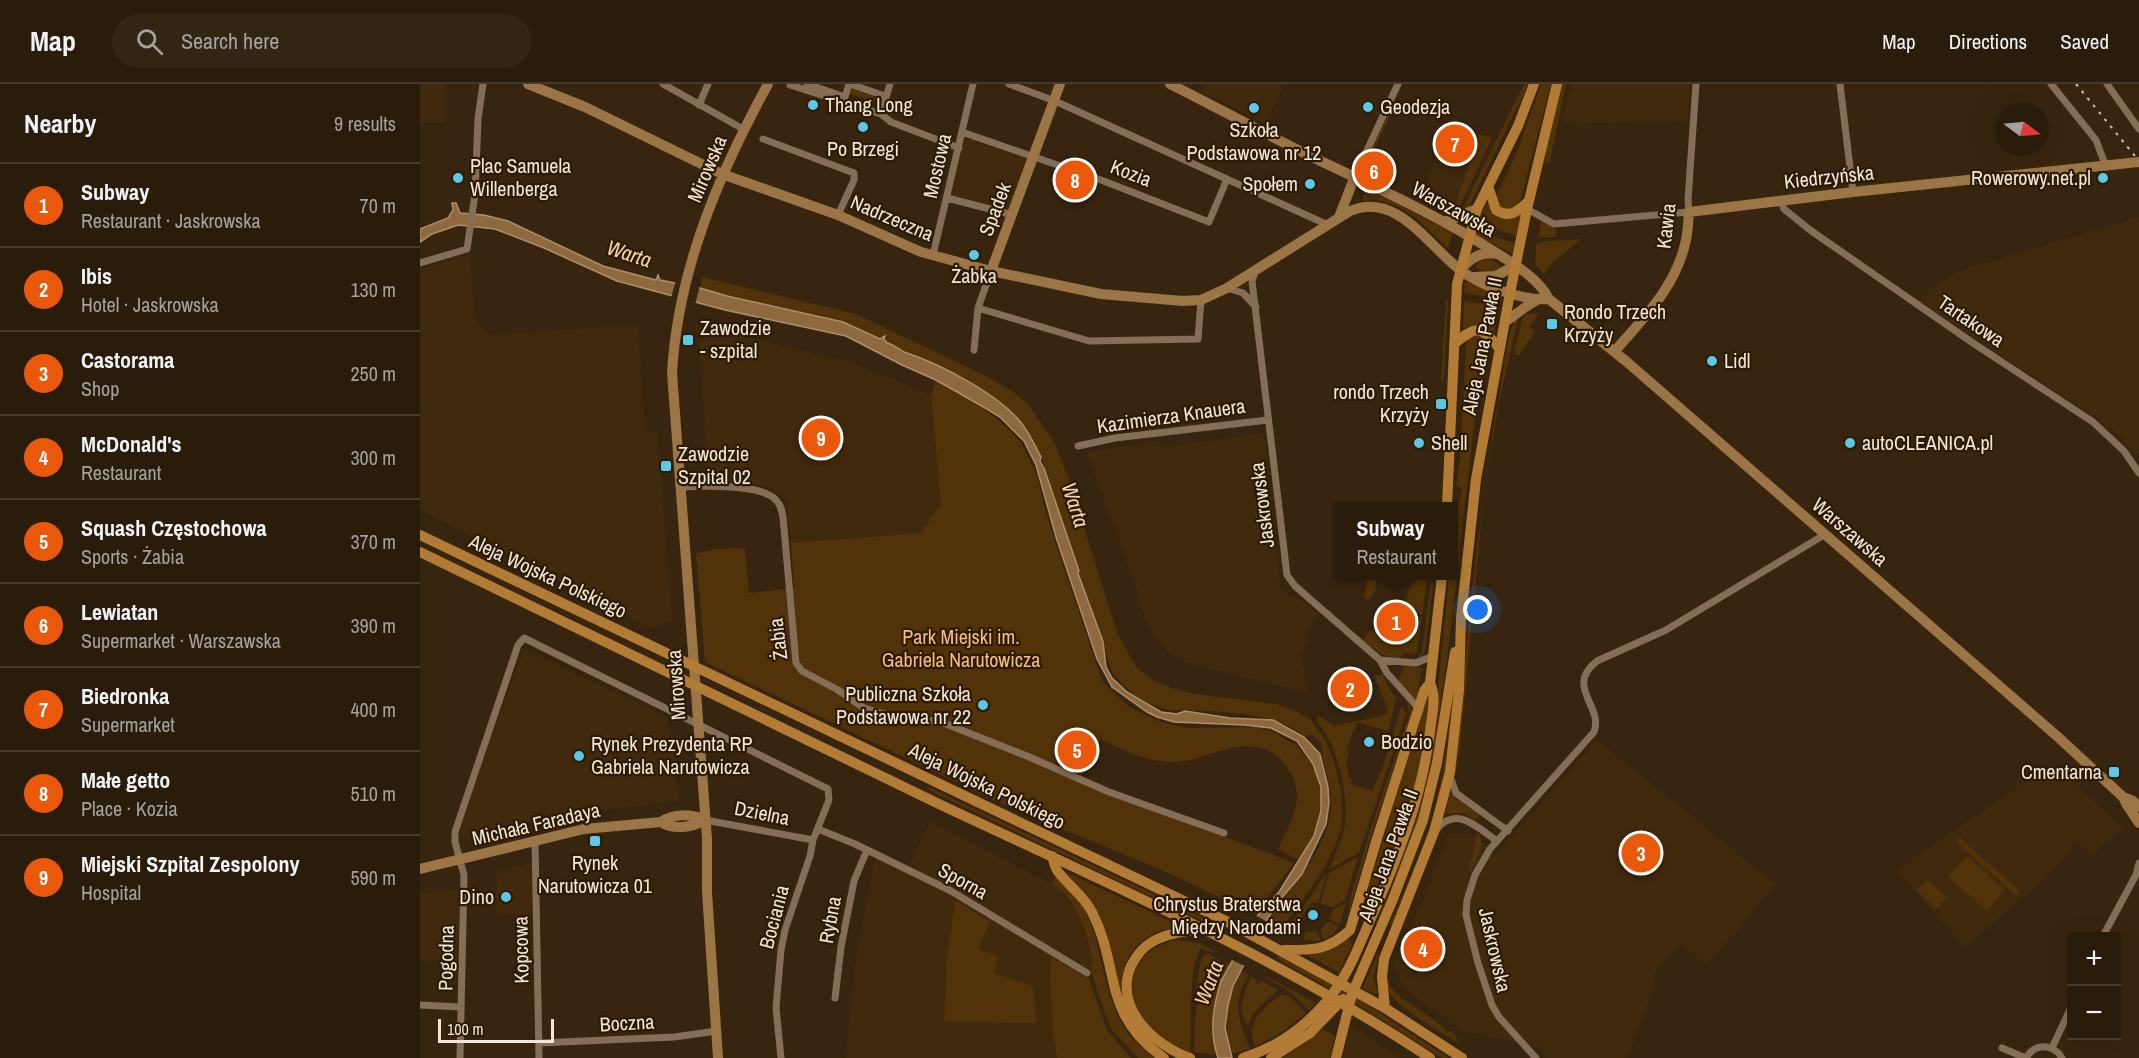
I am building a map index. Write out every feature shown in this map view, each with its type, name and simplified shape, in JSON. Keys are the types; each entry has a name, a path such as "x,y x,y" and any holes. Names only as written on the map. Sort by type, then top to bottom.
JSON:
{"main road":[{"name":"Aleja Jana Pawła II","path":"1447,502 1456,284 1465,273 1469,235 1477,209 1489,189 1518,126 1534,84"},
{"name":"Aleja Jana Pawła II","path":"1336,1058 1352,994 1407,864 1431,792 1461,618 1476,479 1499,348 1528,205 1557,84"},
{"path":"1489,189 1496,210 1503,214 1515,213 1528,205"},
{"path":"1454,344 1469,332 1477,329 1487,333 1499,348"},
{"name":"Aleja Wojska Polskiego","path":"420,535 1226,921 1385,1008 1462,1058"},
{"name":"Aleja Wojska Polskiego","path":"420,552 931,800 1218,936 1353,1009 1430,1058"},
{"name":"Aleja Jana Pawła II","path":"1350,930 1424,690 1430,683 1442,580"},
{"name":"Aleja Jana Pawła II","path":"1385,1008 1382,970 1389,944 1434,832 1450,772 1459,690 1461,618"},
{"path":"1244,1058 1289,1036 1316,1013 1330,997 1353,961 1396,860 1417,799 1427,751 1434,692 1430,683"},
{"path":"1052,856 1058,872 1077,891 1092,912 1119,1004 1127,1022 1142,1040 1164,1058"},
{"path":"1190,1058 1161,1044 1140,1022 1129,1000 1128,976 1138,954 1152,942 1202,928"},
{"path":"1281,950 1325,948 1350,930 1356,946 1367,953 1380,952 1389,944"},
{"path":"1271,1058 1310,1033 1341,1000 1352,994"},
{"path":"1402,1039 1420,1058"}],"street":[{"path":"420,263 467,249 474,200 478,119 483,84"},
{"name":"Nadrzeczna","path":"528,84 585,107 722,174 838,214 933,255 991,271 1101,294 1183,301 1201,300 1227,288 1339,217 1356,208 1377,206"},
{"path":"663,84 743,129"},
{"path":"699,105 708,84"},
{"name":"Mirowska","path":"718,1058 706,892 705,820 672,373 680,310 703,224 722,174 768,84"},
{"path":"807,84 845,97 850,84 882,95"},
{"path":"881,114 890,84"},
{"name":"Mostowa","path":"933,255 974,84"},
{"path":"1009,84 1055,101 1328,225"},
{"name":"Spadek","path":"974,350 978,308 1060,84"},
{"name":"Warszawska","path":"1170,84 1446,222 1516,265 1544,289 1549,298 1615,351 2058,737 2123,797 2139,823"},
{"path":"1339,217 1354,176 1398,84"},
{"name":"Kawia","path":"1615,351 1659,300 1672,279 1686,243 1696,84"},
{"path":"1840,84 1853,192"},
{"path":"2051,84 2096,140 2106,167"},
{"path":"2107,84 2139,129"},
{"path":"790,86 881,114 891,122 959,148"},
{"name":"Kozia","path":"962,132 1034,156 1209,222 1227,179"},
{"path":"763,139 854,173 854,180 838,214"},
{"name":"Kiedrzyńska","path":"1528,205 1554,224 1689,212 2139,162"},
{"path":"1341,170 1347,196"},
{"path":"947,198 1013,214"},
{"name":"Tartakowa","path":"1781,201 1784,208 1810,230 1973,343 2093,422 2124,451 2139,473"},
{"name":"Warszawska","path":"1377,206 1393,211 1406,220 1465,273 1492,287 1537,300"},
{"path":"1446,222 1477,209"},
{"path":"1499,254 1477,255 1465,273 1482,278 1496,276 1516,265"},
{"name":"Jaskrowska","path":"1256,270 1251,281 1256,307 1287,575 1295,586 1380,660 1387,674 1419,710"},
{"path":"1227,288 1243,293 1256,307"},
{"name":"Warszawska","path":"1506,321 1537,300 1549,298"},
{"path":"978,308 1089,341 1198,339 1201,300"},
{"name":"Kazimierza Knauera","path":"1078,446 1115,438 1268,420"},
{"name":"Żabia","path":"680,487 750,489 768,494 779,503 783,517 796,663 802,672 838,690 864,708 895,717 941,722 1109,792 1224,833"},
{"name":"Jaskrowska","path":"1536,1058 1499,1017 1492,1005 1478,963 1466,915 1470,888 1475,875 1490,849 1594,732 1597,723 1584,687 1584,679 1592,665 1666,630 1824,535"},
{"name":"Bociania","path":"460,860 454,843 458,819 519,645 521,640 527,638 828,789 829,800 813,840 810,856 785,930 779,961 776,1008 781,1058"},
{"path":"1380,660 1416,663 1433,656"},
{"path":"1450,772 1456,793 1508,831"},
{"name":"Warszawska","path":"2123,797 2133,801 2139,807"},
{"path":"1434,832 1448,819 1460,818 1467,820 1497,841"},
{"name":"Michała Faradaya","path":"420,869 584,829 661,822 668,827 684,826 696,825 705,820"},
{"name":"Dzielna","path":"705,820 813,840"},
{"name":"Sporna","path":"818,829 841,837 951,891 1087,973"},
{"name":"Kopcowa","path":"535,841 540,1058"},
{"name":"Rybna","path":"835,998 841,947 854,881 867,850"},
{"name":"Pogodna","path":"460,860 464,875 460,1058"},
{"path":"2105,932 2138,874 2139,863"},
{"path":"420,1005 461,1006"},
{"path":"2052,1048 2067,1016"},
{"name":"Boczna","path":"539,1043 674,1037 717,1031"},
{"path":"2002,1048 2026,1058 2037,1047 2052,1048 2062,1058"}],"shaded area":[{"path":"420,84 445,84 445,123 420,123"},
{"name":"Szkoła Podstawowa nr 12","path":"1207,84 1281,84 1283,87 1265,124 1203,92"},
{"path":"1571,84 1690,84 1688,121 1562,124"},
{"path":"1445,124 1479,134 1456,205 1449,211 1437,208 1422,199"},
{"path":"968,136 1029,157 1010,210 954,198 951,195 964,139"},
{"path":"452,203 456,203 460,213 484,215 508,221 603,266 656,280 658,275 660,280 843,322 880,339 885,336 887,343 969,382 1000,402 1012,413 1028,432 1041,457 1040,461 1103,642 1106,667 1112,678 1127,692 1161,712 1177,714 1185,711 1230,718 1273,720 1304,737 1320,754 1328,787 1329,803 1326,824 1302,874 1268,918 1233,986 1225,1028 1232,1058 1218,1058 1215,1048 1214,1010 1221,981 1258,915 1279,892 1314,836 1321,811 1321,787 1313,764 1297,741 1271,728 1174,722 1147,712 1112,687 1097,659 1056,537 1036,465 1024,441 1000,417 987,409 936,380 846,336 725,310 617,281 495,229 458,225 432,234 420,242 420,229 448,218 453,210"},
{"path":"2139,217 2139,453 2133,453 2123,438 2099,419 1917,300 1956,272"},
{"path":"469,254 476,323 490,335 638,325 645,432 658,432 672,620 652,629 420,510 420,270"},
{"path":"697,325 850,362 931,395 941,504 921,533 791,543 786,501 783,496 766,486 709,481"},
{"path":"1264,433 1280,587 1286,587 1287,594 1298,598 1316,612 1301,657 1309,693 1185,662 1167,651 1150,629 1137,598 1139,596 1087,452 1162,441 1162,445 1171,446"},
{"name":"Rynek Prezydenta RP Gabriela Narutowicza","path":"524,649 668,718 679,801 577,813 527,823 524,829 475,842 459,837 461,822"},
{"path":"1597,740 1776,884 1708,965 1680,945 1656,969 1651,996 1627,1058 1548,1058 1540,1047 1463,1031 1403,988 1393,962 1425,896 1448,833 1471,834 1496,855"},
{"path":"2052,763 2124,828 2090,855 2078,842 2072,845 2071,850 2039,884 1965,947 1897,870"},
{"path":"930,822 1060,888 1080,917 1093,965 1084,975 1052,957 1053,1035 1057,1058 846,1058 854,971 875,854 907,870"},
{"path":"531,863 532,915 495,914 497,872"},
{"path":"460,890 457,962 420,961 420,894"},
{"path":"1351,1025 1400,1058 1342,1058"}],"green space":[{"path":"1526,84 1526,89 1469,206 1467,210 1462,210"},
{"path":"1541,84 1551,84 1520,202 1514,209 1501,209 1496,197 1517,152"},
{"path":"1561,84 1566,84 1550,162 1545,164 1546,148"},
{"path":"850,88 875,97 873,102 848,93"},
{"path":"1391,114 1365,168 1363,166 1388,115"},
{"path":"1479,134 1492,138 1457,208 1455,206"},
{"path":"1364,187 1453,233 1448,248 1420,222 1399,207 1376,200 1363,201"},
{"path":"1487,203 1521,215 1516,236 1478,223"},
{"path":"1541,222 1555,228 1556,237 1538,238"},
{"path":"1475,231 1515,243 1512,254 1475,234"},
{"path":"1582,239 1552,263 1544,274 1535,264 1536,245 1541,242"},
{"path":"1490,258 1503,268 1489,272 1476,267 1478,260"},
{"path":"702,277 856,314 988,377 1012,391 1027,403 1054,442 1067,474 1118,635 1137,668 1155,681 1172,688 1194,694 1276,704 1311,720 1325,740 1334,761 1341,791 1341,830 1319,877 1283,927 1269,921 1270,916 1318,849 1329,818 1331,795 1321,743 1312,735 1305,736 1291,727 1258,717 1222,712 1169,710 1137,696 1118,680 1112,673 1036,445 1022,424 997,400 948,370 887,343 884,336 880,339 843,322 700,288"},
{"path":"1465,281 1503,295 1502,299 1464,293"},
{"path":"1446,299 1448,300 1444,377 1441,384"},
{"path":"1464,301 1500,306 1493,334 1483,325 1463,329"},
{"path":"1519,314 1499,402 1485,483 1507,347"},
{"path":"1526,314 1539,314 1529,326 1535,331 1520,355 1514,354 1522,319"},
{"path":"1478,334 1485,339 1486,356 1474,425 1458,565 1458,506 1462,488 1456,486 1460,458 1466,345 1469,338"},
{"name":"Park Miejski im. Gabriela Narutowicza","path":"936,380 976,403 1009,429 1022,444 1037,476 1049,523 1102,681 1129,707 1159,721 1186,728 1256,727 1272,731 1297,746 1312,765 1321,787 1321,811 1314,836 1299,860 1278,849 1295,811 1297,791 1295,784 1284,763 1263,748 1235,747 1173,762 1135,755 1100,739 1082,775 1056,762 1051,770 1107,795 1187,822 1294,863 1255,914 1166,872 1000,803 705,662 696,553 717,549 745,548 749,593 794,588 791,543 921,533 941,504 931,395"},
{"path":"1483,498 1460,747 1455,777 1458,789 1454,776"},
{"path":"1367,580 1376,580 1375,591 1369,600 1364,598"},
{"path":"1417,580 1427,580 1422,615 1405,614 1407,597"},
{"path":"1449,580 1456,580 1432,763 1417,825 1380,914 1378,914 1409,840 1431,762"},
{"path":"1431,581 1433,584 1425,651 1420,659 1405,659 1417,658 1422,652"},
{"path":"1402,615 1422,617 1417,652 1404,653 1398,659 1381,654 1363,640 1370,631 1392,633 1392,630 1400,630"},
{"path":"1404,665 1422,668 1416,700 1398,682"},
{"path":"1383,675 1396,698 1388,731 1357,722 1346,750 1349,751 1346,763 1349,778 1352,779 1350,784 1372,791 1382,769 1402,705 1406,714 1359,853 1330,869 1344,830 1344,787 1336,757 1324,731 1316,720 1319,716 1334,726 1387,713 1388,709 1374,676"},
{"path":"1429,689 1431,689 1416,786 1392,856 1390,856 1364,917 1360,916"},
{"path":"1455,689 1445,771 1433,823 1392,925 1390,924 1432,820"},
{"path":"1407,703 1412,713 1373,830 1349,912 1350,899 1372,824 1410,713"},
{"path":"931,788 1223,927 1221,930 926,789"},
{"path":"1451,793 1480,814 1475,821 1463,813 1445,814"},
{"path":"1477,832 1482,843 1481,848 1468,876"},
{"path":"1960,838 2020,891 2016,895 1956,842"},
{"path":"1967,856 2005,890 1987,911 1948,877"},
{"path":"1358,858 1345,900 1333,907 1320,904 1329,873"},
{"path":"1059,869 1187,929 1159,932 1147,937 1138,945 1130,955 1125,967 1122,995 1078,887"},
{"path":"1327,874 1318,903 1312,902 1295,926 1291,923"},
{"path":"1056,876 1075,896 1089,919 1111,998 1124,1027 1136,1043 1155,1058 1138,1058 1113,1031 1090,968 1093,964 1080,919 1069,898 1052,883"},
{"path":"1927,880 1947,897 1937,909 1917,891"},
{"path":"957,901 990,922 978,949 998,956 993,973 1033,986 1036,1023 944,1022 947,959 955,902"},
{"path":"1346,903 1340,925 1329,919 1334,909"},
{"path":"1328,921 1339,927 1324,940 1320,930"},
{"path":"1317,931 1321,941 1303,940 1306,932"},
{"path":"1349,937 1352,945 1339,972 1305,954 1330,951"},
{"path":"1178,940 1198,943 1215,951 1214,953 1201,948 1194,970 1190,1052 1169,1042 1151,1028 1135,1003 1132,990 1137,967 1144,957 1165,943"},
{"path":"1205,954 1221,961 1206,975 1195,994 1201,960"},
{"path":"1278,955 1364,1003 1449,1058 1442,1058 1360,1006 1276,958"},
{"path":"1377,955 1379,956 1373,977 1378,993 1375,994 1363,988"},
{"path":"1052,957 1089,979 1107,1030 1131,1058 1057,1058 1053,1035 1050,962"},
{"path":"1226,962 1230,964 1220,986 1214,1008 1213,1032 1217,1055 1194,1052 1196,1005 1209,978"},
{"path":"1387,963 1387,977 1396,993 1441,1025 1447,1032 1452,1031 1460,1044 1421,1020 1393,997 1386,983"},
{"path":"1241,971 1249,975 1240,994 1239,1012 1250,1049 1231,1054 1227,1022 1229,1002"},
{"path":"1251,977 1257,980 1256,983 1259,984 1262,981 1278,990 1257,1010 1248,1026 1242,1014 1242,1008"},
{"path":"1267,977 1316,1003 1309,1010 1289,991"},
{"path":"1282,994 1290,997 1306,1013 1282,1032 1255,1047 1252,1030 1254,1023 1262,1010"},
{"path":"1322,1029 1335,1036 1330,1058 1283,1058"}],"pier":[{"path":"676,280 700,285 695,305 671,298"},
{"path":"1255,915 1269,923 1247,967 1230,959"}],"railway":[{"path":"2076,84 2139,161"}],"place":[{"name":"Thang Long","path":"813,105"},
{"name":"Geodezja","path":"1368,107"},
{"name":"Szkoła Podstawowa nr 12","path":"1254,108"},
{"name":"Po Brzegi","path":"863,127"},
{"name":"Biedronka","path":"1455,144"},
{"name":"Lewiatan","path":"1374,171"},
{"name":"Plac Samuela Willenberga","path":"458,178"},
{"name":"Rowerowy.net.pl","path":"2103,178"},
{"name":"Małe getto","path":"1075,180"},
{"name":"Społem","path":"1310,184"},
{"name":"Żabka","path":"974,255"},
{"name":"Rondo Trzech Krzyży","path":"1552,324"},
{"name":"Zawodzie - szpital","path":"688,340"},
{"name":"Lidl","path":"1712,361"},
{"name":"rondo Trzech Krzyży","path":"1441,404"},
{"name":"Miejski Szpital Zespolony","path":"821,438"},
{"name":"Shell","path":"1419,443"},
{"name":"autoCLEANICA.pl","path":"1850,443"},
{"name":"Zawodzie Szpital 02","path":"666,466"},
{"name":"Subway","path":"1396,622"},
{"name":"Ibis","path":"1350,689"},
{"name":"Publiczna Szkoła Podstawowa nr 22","path":"983,705"},
{"name":"Bodzio","path":"1369,742"},
{"name":"Squash Częstochowa","path":"1077,750"},
{"name":"Rynek Prezydenta RP Gabriela Narutowicza","path":"579,756"},
{"name":"Cmentarna","path":"2114,772"},
{"name":"Rynek Narutowicza 01","path":"595,841"},
{"name":"Castorama","path":"1641,853"},
{"name":"Dino","path":"506,897"},
{"name":"Chrystus Braterstwa Między Narodami","path":"1313,915"},
{"name":"McDonald's","path":"1423,949"}],"water label":[{"name":"Warta","path":"629,254"},
{"name":"Warta","path":"1075,505"},
{"name":"Warta","path":"1209,983"}]}
